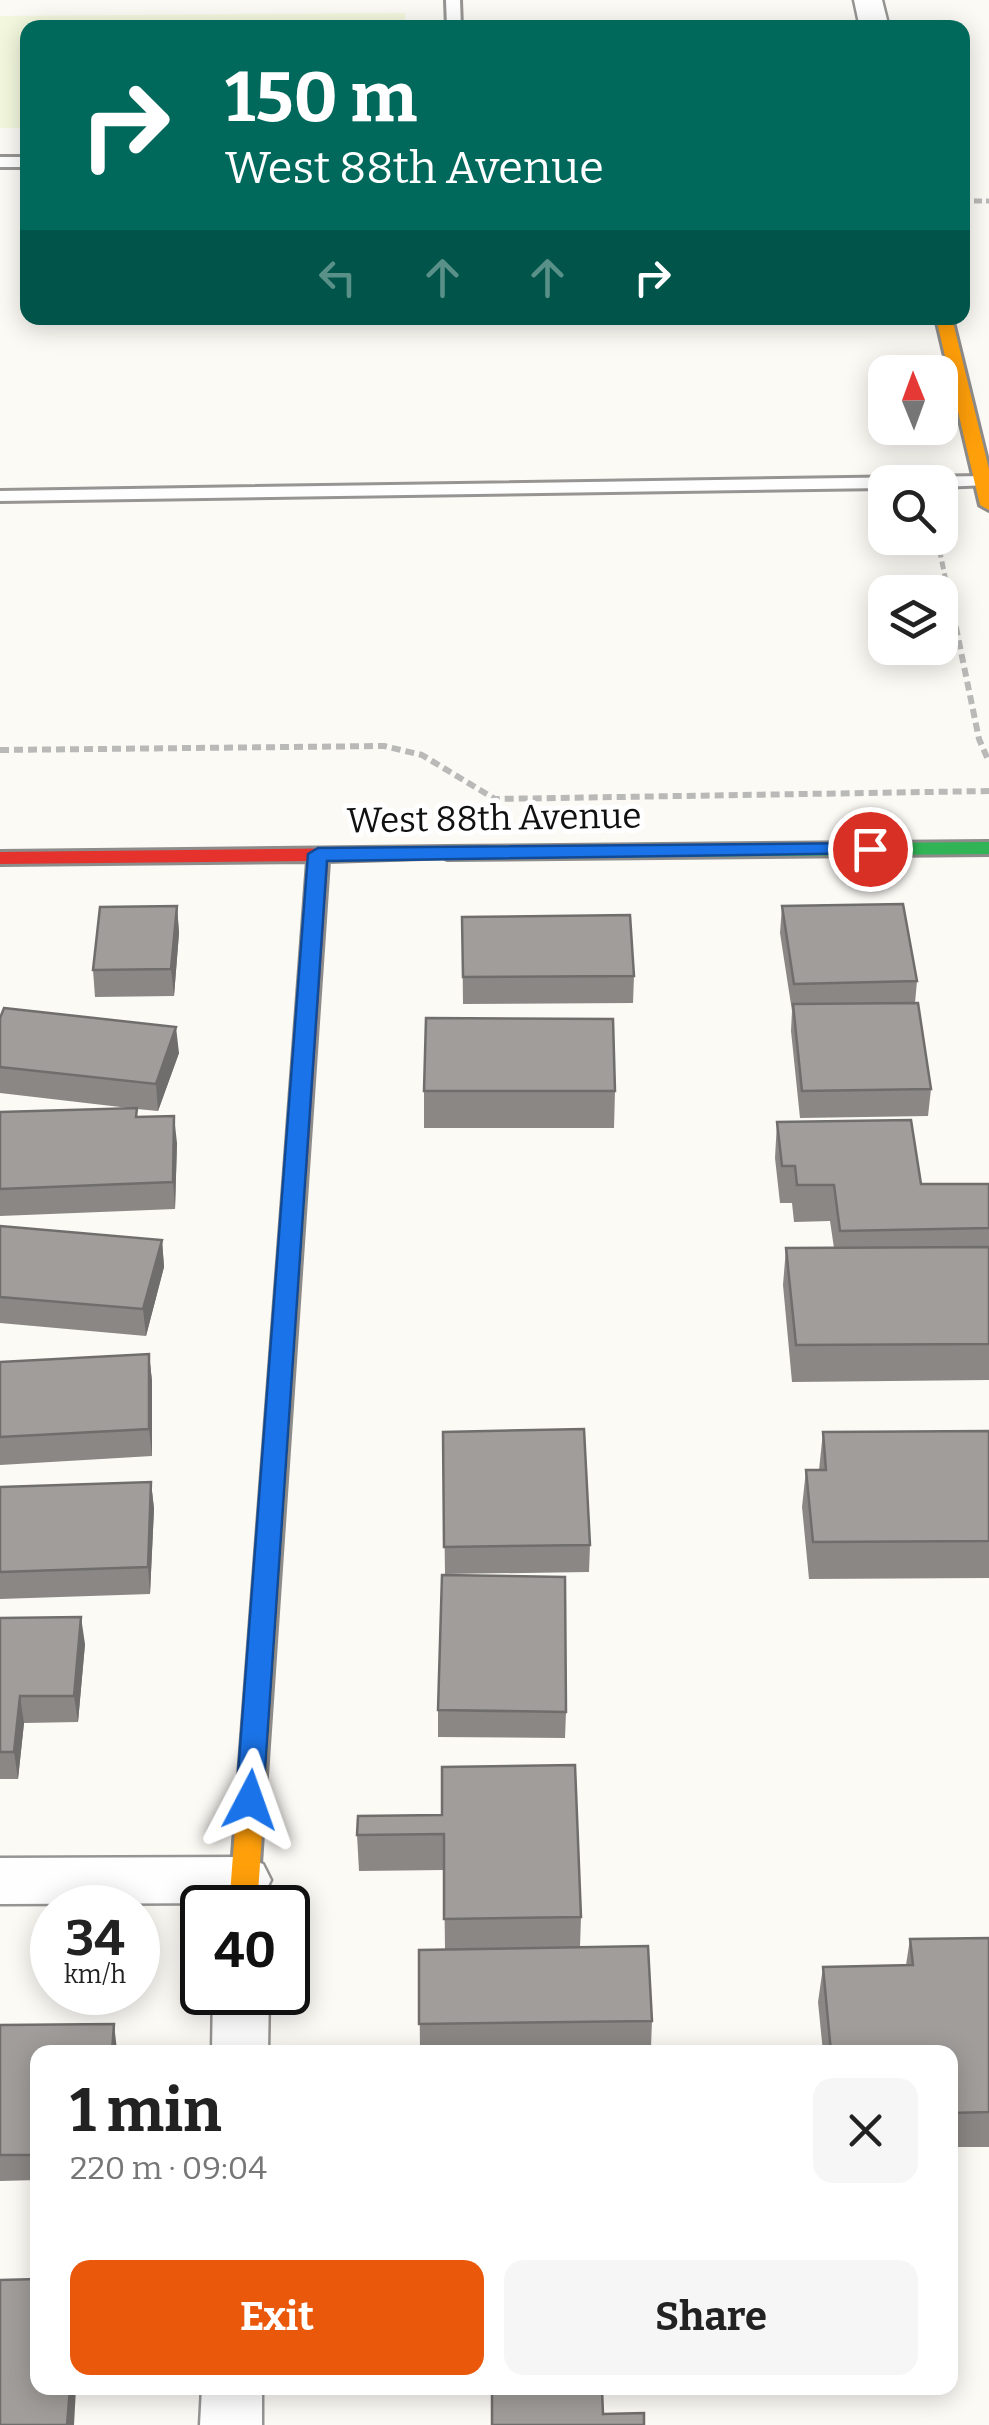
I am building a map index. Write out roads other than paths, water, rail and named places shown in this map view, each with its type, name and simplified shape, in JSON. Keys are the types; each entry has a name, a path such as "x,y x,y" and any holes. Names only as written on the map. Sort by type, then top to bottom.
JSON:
{"street":[{"path":"946,325 989,506"},
{"name":"West 88th Avenue","path":"0,858 989,848"},
{"path":"245,1885 318,854"},
{"path":"0,1881 180,1891"},
{"path":"240,2045 241,2015"},
{"path":"231,2425 232,2395"}],"lane":[{"path":"958,481 984,481"},
{"path":"0,496 868,482"}]}
